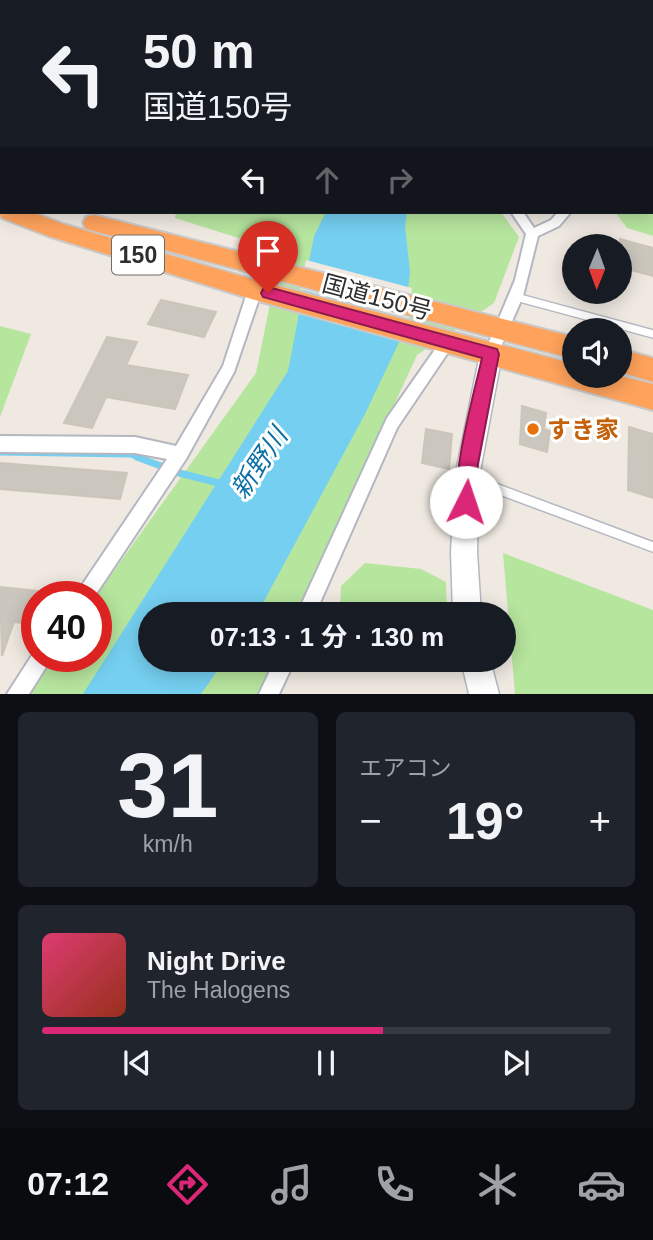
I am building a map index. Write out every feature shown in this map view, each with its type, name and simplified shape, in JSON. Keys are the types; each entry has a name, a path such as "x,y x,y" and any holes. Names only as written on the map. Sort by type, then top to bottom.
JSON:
{"highway":[{"name":"国道150号","path":"15,214 56,230 437,330 491,354 562,373"},
{"name":"国道150号","path":"65,214 267,284"},
{"name":"国道150号","path":"437,330 503,329 562,345"},
{"path":"632,364 653,370"},
{"name":"国道150号","path":"619,388 653,397"}],"street":[{"path":"466,602 464,552 467,477 491,354 516,297 530,253 532,234 518,214"},
{"path":"532,234 555,223 563,214"},
{"path":"94,581 180,454 229,368 267,284"},
{"path":"311,602 437,330"},
{"path":"0,444 135,445 180,454"},
{"path":"17,694 32,672"},
{"path":"269,694 279,672"},
{"path":"478,672 484,694"}],"lane":[{"path":"516,297 653,334"},
{"path":"467,477 653,547"}],"green space":[{"path":"176,214 502,214 519,237 494,303 417,355 359,481 310,602 138,602 138,672 281,672 272,694 26,694 42,672 112,672 112,581 106,581 256,373 284,235 276,252 266,255 261,245 175,218"},
{"path":"616,214 653,214 653,236 627,228"},
{"path":"0,326 31,334 0,417"},
{"path":"503,553 653,610 653,694 515,694 513,672 516,672 516,602 507,602"},
{"path":"365,563 421,569 446,582 447,602 340,602 341,586"}],"water":[{"name":"新野川","path":"325,214 407,214 405,226 410,272 403,334 365,414 263,602 141,602 288,371 314,236"},
{"path":"138,607 138,672 217,672 201,694 83,694 97,672 112,672 112,648"}],"pier":[{"path":"306,260 412,288 409,319 300,289"}],"building":[{"path":"632,242 653,248 653,276 632,270"},
{"path":"161,300 216,312 204,337 148,324"},
{"path":"107,337 137,342 126,365 188,375 175,409 106,397 92,428 64,423"},
{"name":"すき家","path":"522,406 546,413 544,429 550,431 547,452 520,444"},
{"path":"629,427 653,434 653,498 628,490"},
{"path":"426,429 452,434 449,469 422,463"},
{"path":"0,463 127,473 120,499 0,489"},
{"path":"0,587 21,589 21,623 14,622 2,656"}],"waterway":[{"path":"0,453 131,455 141,459"},
{"name":"新野川","path":"137,457 179,473 223,484"}],"place":[{"name":"すき家","path":"533,429"}],"route":[{"path":"268,293 491,354 469,464 466,502"}]}
